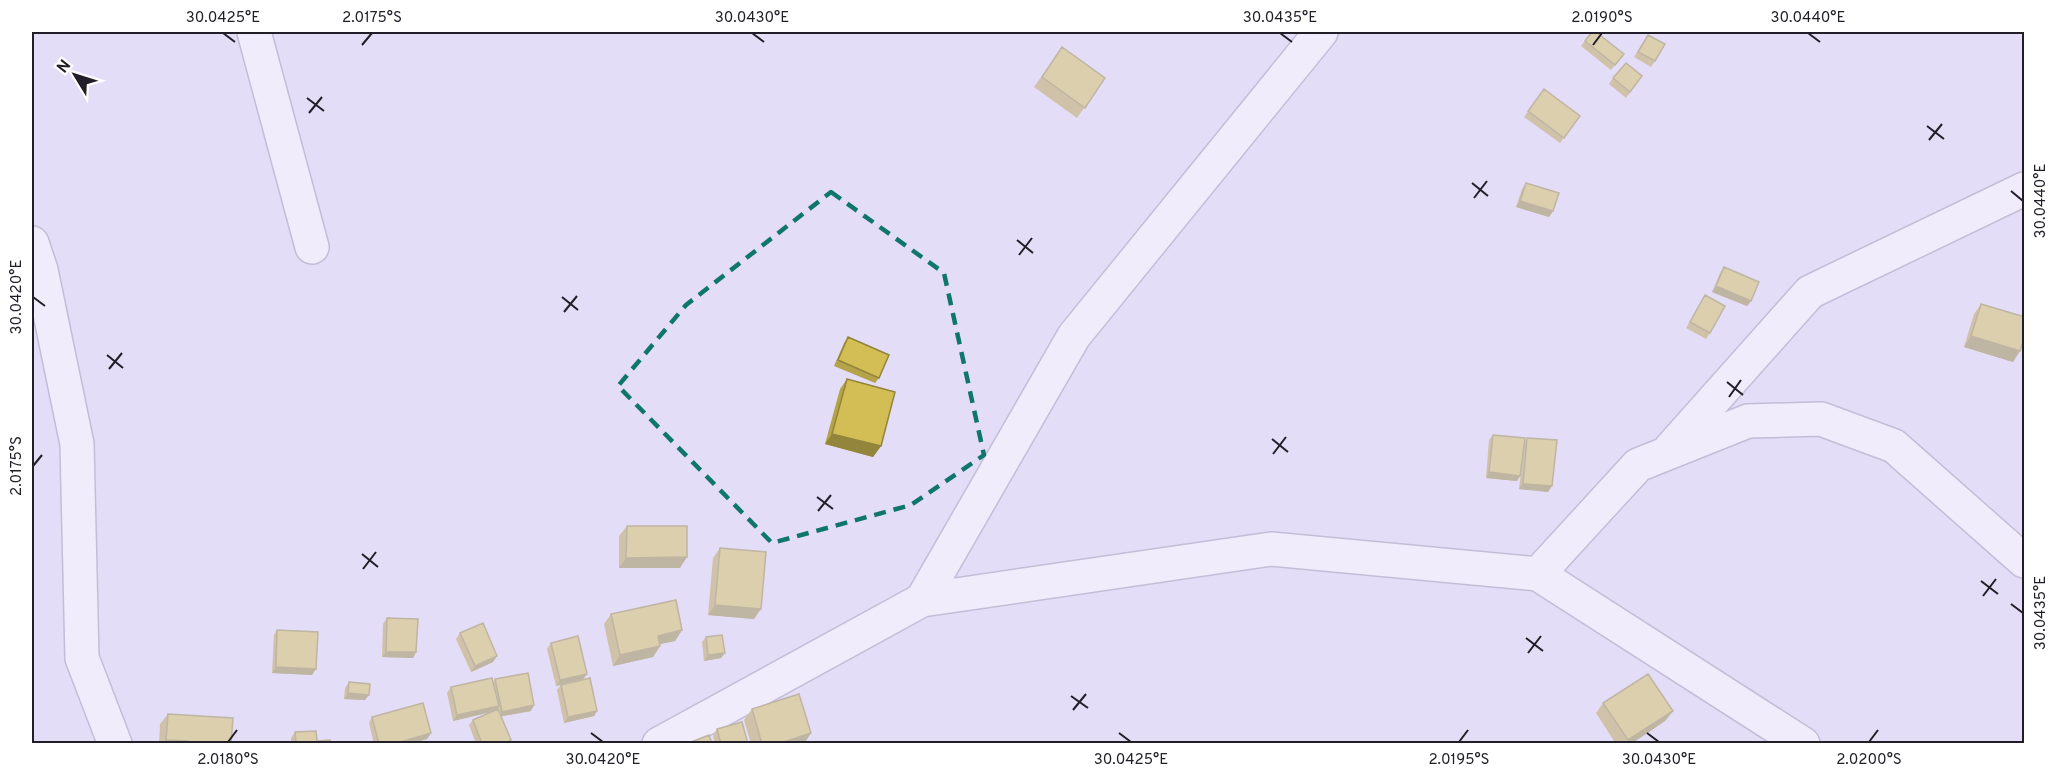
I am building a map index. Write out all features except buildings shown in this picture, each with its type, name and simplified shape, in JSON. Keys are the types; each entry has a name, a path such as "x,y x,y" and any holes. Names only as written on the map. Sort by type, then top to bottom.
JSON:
{"street":[{"path":"254,32 312,247"},
{"path":"921,600 1074,336 1321,32"},
{"path":"1666,454 1810,292 2025,189"},
{"path":"32,243 41,270 77,444 82,658 115,744"},
{"path":"1538,574 1638,465 1748,421 1821,419 1894,446 2025,561"},
{"path":"659,744 921,600 1271,549 1538,574 1803,744"}],"highlighted area":[{"path":"831,192 944,273 984,455 911,505 772,543 618,386 686,305"}]}
